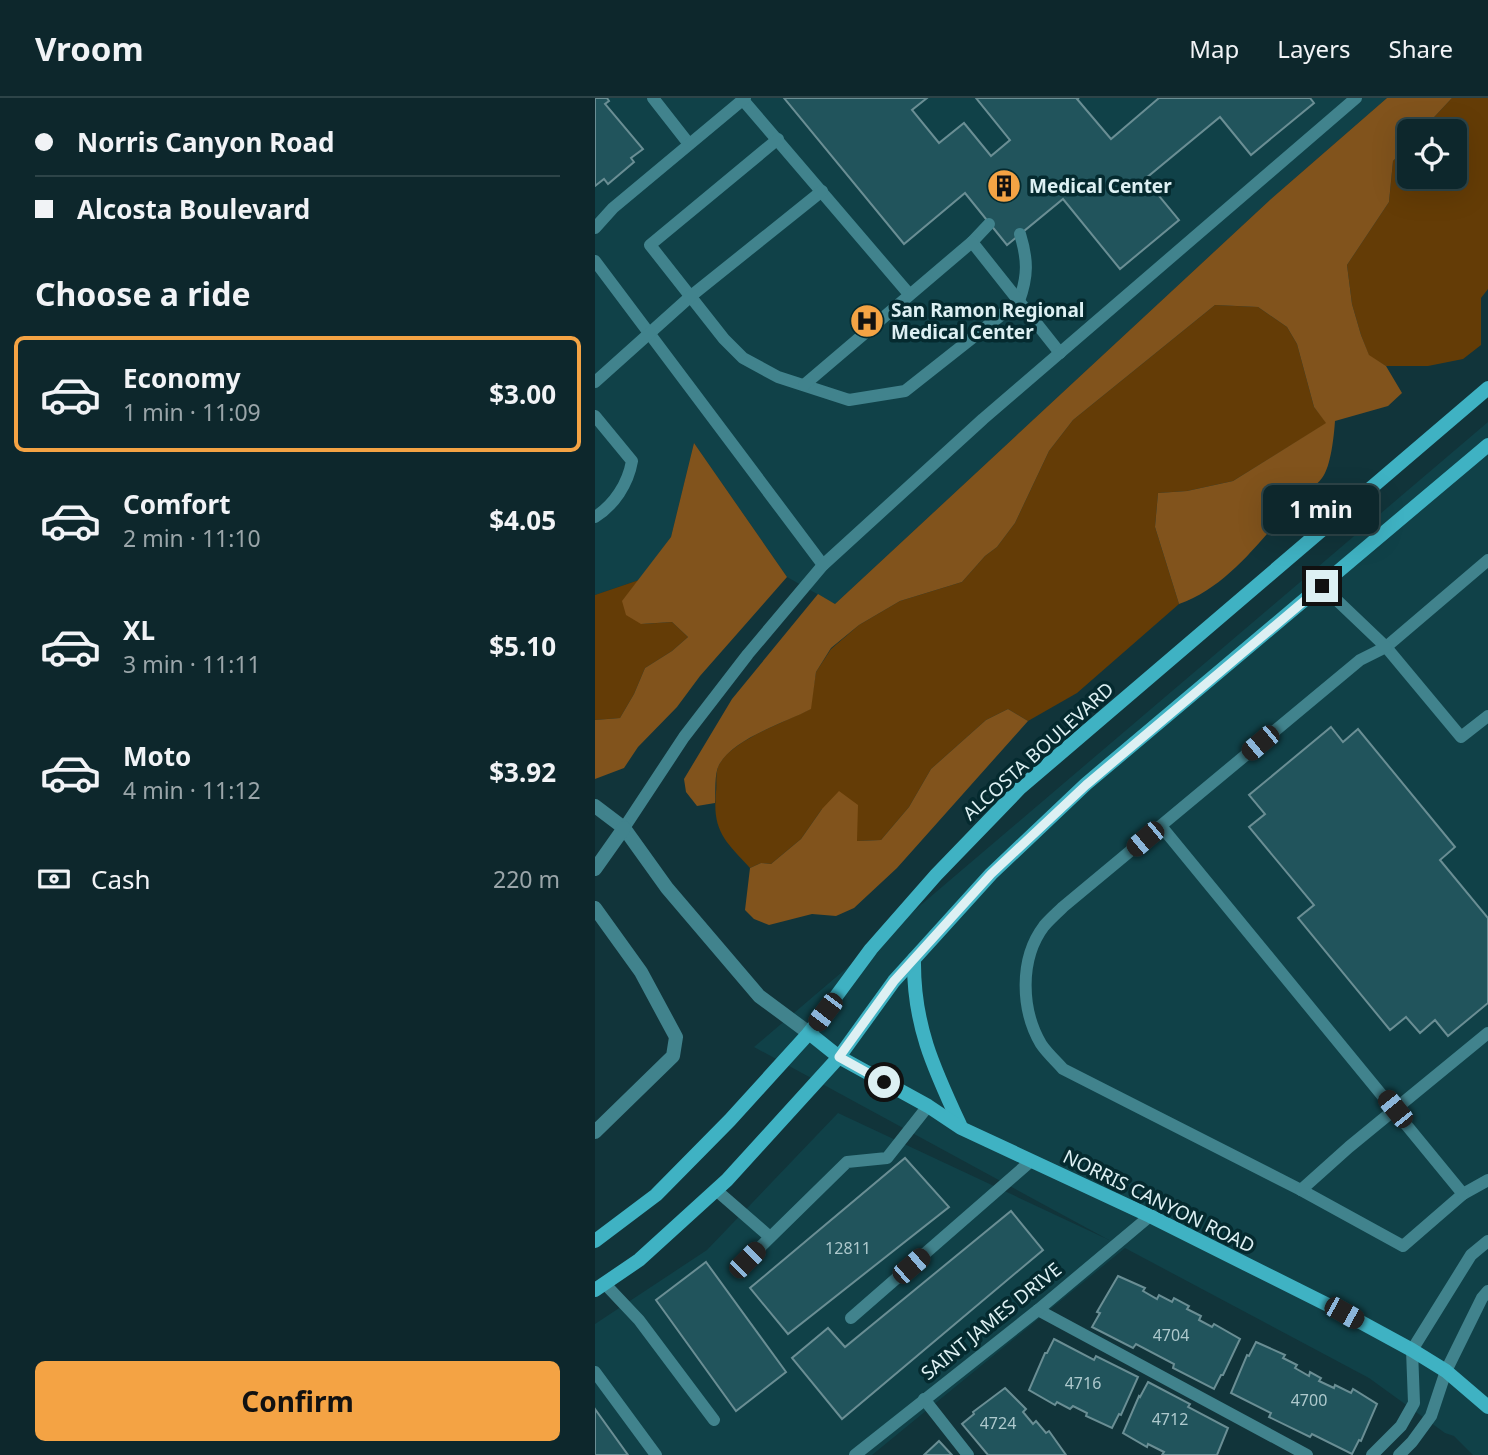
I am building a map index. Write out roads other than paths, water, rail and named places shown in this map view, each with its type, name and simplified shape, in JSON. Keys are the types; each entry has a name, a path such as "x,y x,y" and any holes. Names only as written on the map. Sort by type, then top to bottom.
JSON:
{"main road":[{"name":"ALCOSTA BOULEVARD","path":"595,1241 656,1195 730,1120 809,1033 871,948 936,875 1020,788 1488,388"},
{"path":"600,1287 639,1260 716,1190 839,1057 894,981 991,874 1086,785 1488,445"},
{"path":"914,959 914,983 924,1041 961,1128"},
{"name":"NORRIS CANYON ROAD","path":"809,1033 839,1057 928,1106 961,1128 1150,1216 1412,1350 1445,1371 1488,1407"}],"street":[{"path":"595,806 624,828 667,888 759,996 809,1033"},
{"path":"595,869 624,828"},
{"path":"595,908 641,972 676,1037 673,1056 595,1132"}],"lane":[{"path":"653,98 689,144"},
{"path":"624,828 684,737 748,654 823,565 1060,353 1356,98"},
{"path":"595,228 613,208 744,99 909,294"},
{"path":"778,139 650,246 724,339 743,358 778,377 849,400 905,391 1019,302 1025,284 1027,257 1020,234"},
{"path":"595,382 691,296 822,191"},
{"path":"804,385 972,242 989,224"},
{"path":"972,242 1060,353"},
{"path":"595,261 823,565"},
{"path":"595,416 632,461 630,474 609,508 595,517"},
{"path":"1488,560 1386,646 1360,660 1063,907 1044,927 1030,954 1025,984 1028,1016 1042,1045 1063,1069 1301,1189 1403,1246 1463,1194 1488,1180"},
{"path":"1322,586 1386,646 1461,737 1488,716"},
{"path":"1161,826 1463,1194"},
{"path":"1301,1189 1488,1033"},
{"path":"747,1260 847,1161 887,1158 928,1106"},
{"path":"851,1318 1031,1161"},
{"path":"716,1190 770,1237"},
{"name":"SAINT JAMES DRIVE","path":"855,1455 1038,1310 1150,1216"},
{"path":"1372,1455 1401,1426 1413,1403 1412,1350 1471,1255 1488,1241"},
{"path":"600,1287 639,1320 714,1420"},
{"path":"1399,1455 1431,1416 1445,1371 1488,1291"},
{"path":"1038,1310 1307,1455"},
{"path":"595,1372 656,1455"},
{"path":"924,1399 968,1455"}],"place":[{"name":"Medical Center","path":"1004,186"},
{"name":"San Ramon Regional Medical Center","path":"867,321"}]}
